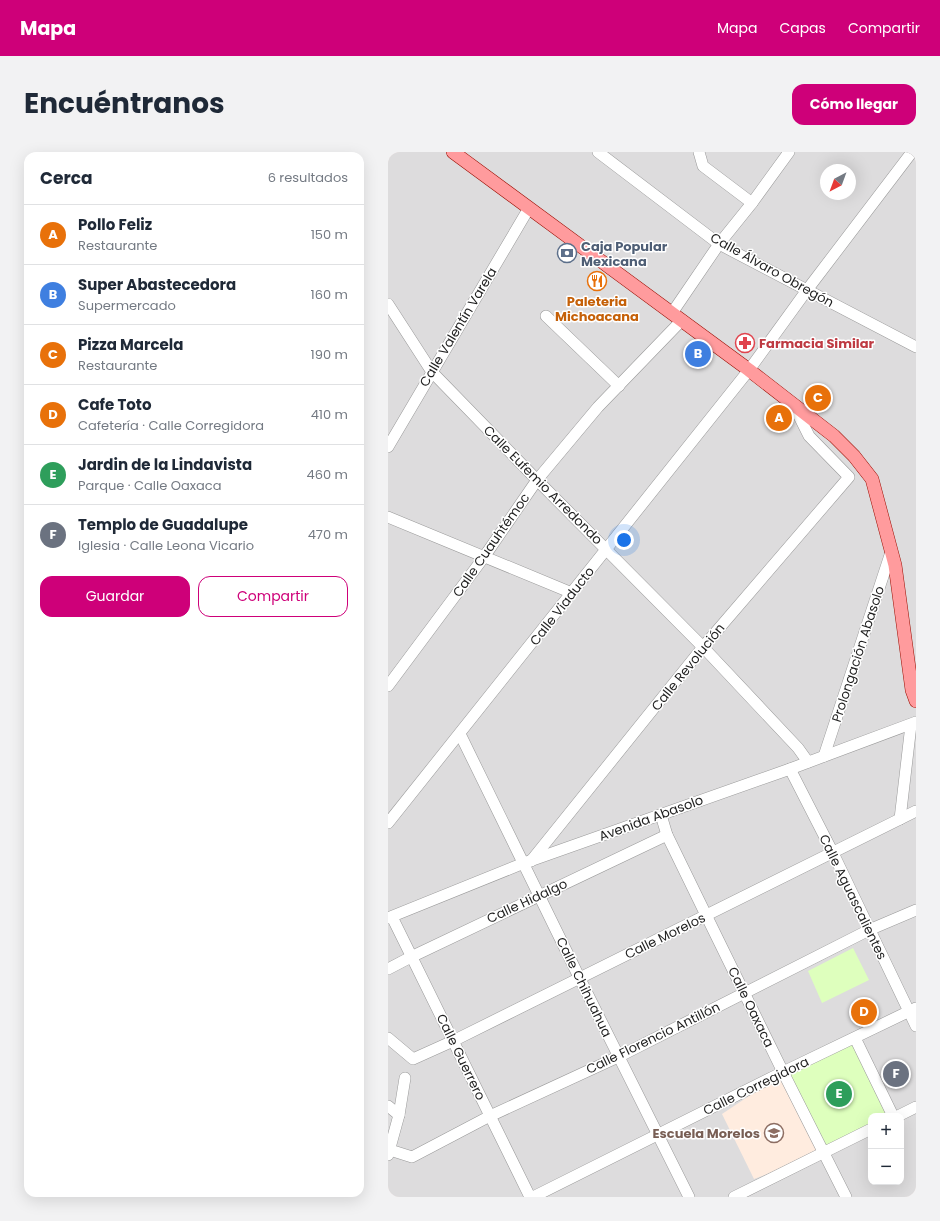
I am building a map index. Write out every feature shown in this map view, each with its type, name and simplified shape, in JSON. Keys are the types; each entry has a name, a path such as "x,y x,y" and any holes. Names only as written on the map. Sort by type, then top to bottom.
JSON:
{"main road":[{"path":"453,152 749,370 834,436 854,456 872,479 895,565 912,690 916,701"}],"street":[{"name":"Calle Álvaro Obregón","path":"598,152 719,244 916,347"},
{"path":"699,152 703,166 752,203"},
{"name":"Calle Cuauhtémoc","path":"388,686 484,557 537,480 598,407 619,386 677,317 719,244 752,203 789,152"},
{"name":"Calle Viaducto","path":"388,823 749,370 807,290 912,152"},
{"name":"Calle Valentín Varela","path":"388,447 529,208"},
{"name":"Calle Eufemio Arredondo","path":"388,304 432,372 703,648 798,748 808,762"},
{"path":"546,316 619,386"},
{"name":"Calle Revolución","path":"528,862 703,648 849,477 809,436 793,404"},
{"path":"388,517 572,593"},
{"name":"Prolongación Abasolo","path":"824,756 891,552"},
{"path":"900,819 914,724"},
{"name":"Avenida Abasolo","path":"390,918 528,862 914,724"},
{"name":"Calle Chihuahua","path":"460,734 528,862 540,895 580,979 657,1136 689,1197"},
{"name":"Calle Aguascalientes","path":"790,769 870,930 912,1009 916,1026"},
{"name":"Calle Morelos","path":"388,1038 412,1058 454,1041 916,811"},
{"name":"Calle Oaxaca","path":"661,815 667,835 706,916 846,1197"},
{"name":"Calle Hidalgo","path":"388,969 411,956 667,835"},
{"name":"Calle Florencio Antillón","path":"389,1153 412,1157 490,1116 618,1057 870,930 916,910"},
{"name":"Calle Guerrero","path":"390,918 411,956 532,1197"},
{"name":"Calle Corregidora","path":"532,1197 912,1009"},
{"path":"855,1038 892,1113"},
{"path":"389,1153 399,1115 405,1078"},
{"path":"388,1106 399,1115"},
{"path":"904,1113 916,1107"},
{"path":"734,1197 868,1131"}],"shaded area":[{"path":"388,152 916,152 916,1197 388,1197"},
{"name":"Escuela Morelos","path":"785,1072 825,1152 754,1179 722,1114"}],"green space":[{"path":"853,948 869,980 822,1003 808,971"},
{"path":"855,1038 892,1113 868,1113 868,1130 825,1152 785,1073"}],"place":[{"name":"Caja Popular Mexicana","path":"567,253"},
{"name":"Paleteria Michoacana","path":"597,281"},
{"name":"Farmacia Similar","path":"745,343"},
{"name":"Super Abastecedora","path":"698,354"},
{"name":"Pizza Marcela","path":"818,398"},
{"name":"Pollo Feliz","path":"779,418"},
{"name":"Cafe Toto","path":"864,1012"},
{"name":"Templo de Guadalupe","path":"896,1074"},
{"name":"Jardin de la Lindavista","path":"839,1094"},
{"name":"Escuela Morelos","path":"774,1133"}]}
